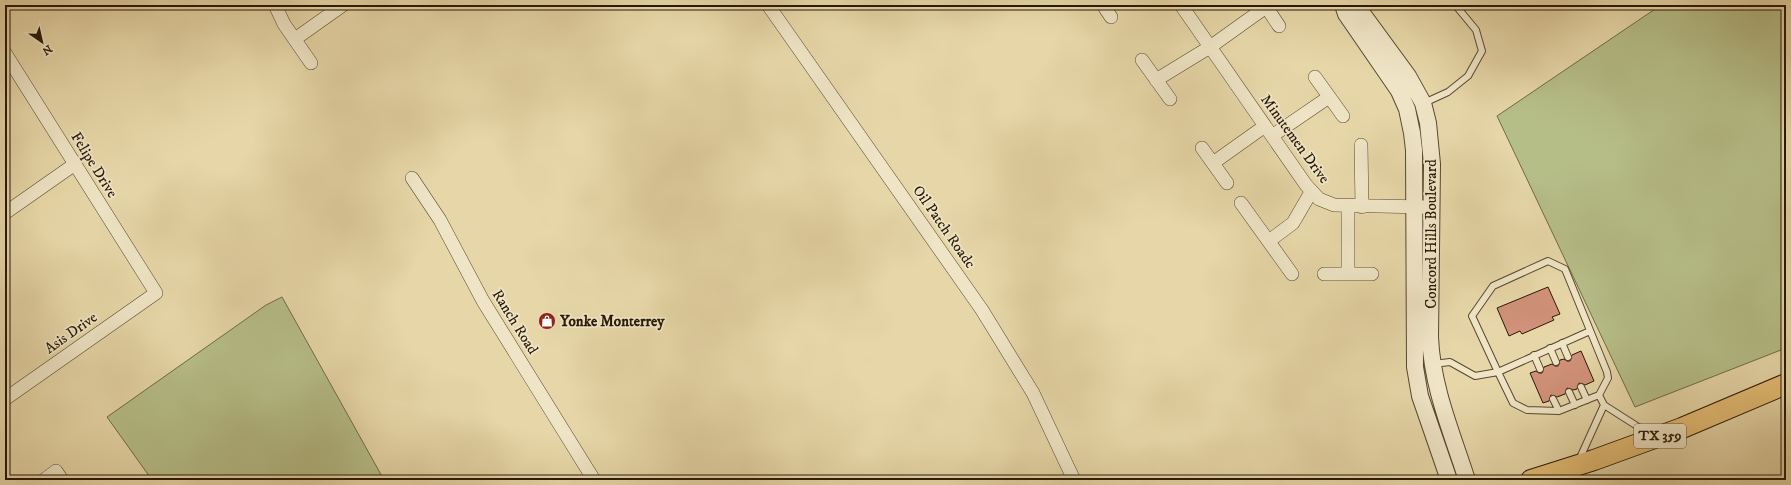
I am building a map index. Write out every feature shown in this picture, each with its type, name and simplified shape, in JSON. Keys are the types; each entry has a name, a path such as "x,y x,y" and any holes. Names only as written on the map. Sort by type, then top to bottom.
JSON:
{"main road":[{"name":"TX 359","path":"1531,480 1656,438 1786,384"}],"street":[{"path":"275,5 294,39 310,63"},
{"path":"294,39 343,5"},
{"name":"Oil Patch Roadc","path":"768,5 990,322 1033,393 1074,480"},
{"path":"1103,5 1111,17"},
{"name":"Minutemen Drive","path":"1181,5 1312,192 1326,202 1348,206 1430,207"},
{"name":"Concord Hills Boulevard","path":"1343,5 1346,14 1399,91 1407,109 1414,150 1415,367 1420,396 1449,480"},
{"name":"Concord Hills Boulevard","path":"1356,5 1397,59 1422,103 1431,144 1430,337 1432,364 1436,385 1467,480"},
{"path":"1156,80 1210,46 1265,6 1279,26"},
{"name":"Felipe Drive","path":"5,53 156,293"},
{"path":"1142,60 1170,99"},
{"path":"1315,77 1342,116"},
{"path":"1213,163 1329,97"},
{"path":"1407,109 1422,103"},
{"path":"1361,145 1362,207"},
{"path":"1202,148 1226,182"},
{"path":"5,213 75,164"},
{"name":"Ranch Road","path":"412,178 440,220 482,301 594,480"},
{"path":"1268,241 1293,224 1312,192"},
{"path":"1241,203 1292,274"},
{"path":"1348,206 1348,274"},
{"path":"1324,274 1372,274"},
{"name":"Asis Drive","path":"5,399 156,293"},
{"path":"1415,367 1432,364"},
{"path":"44,480 56,471 62,480"}],"lane":[{"path":"1422,103 1448,92 1468,76 1482,51 1476,30 1457,7"},
{"path":"1548,261 1565,269 1590,330 1608,378 1599,395 1559,411 1527,410 1513,403 1472,316 1493,286 1548,261"},
{"path":"1432,364 1450,362 1475,376 1498,372 1590,330"},
{"path":"1562,343 1568,357"},
{"path":"1550,348 1556,362"},
{"path":"1534,356 1540,369"},
{"path":"1581,387 1587,400"},
{"path":"1569,392 1575,405"},
{"path":"1599,395 1604,405 1656,438"},
{"path":"1553,399 1559,411"},
{"path":"1576,466 1604,405"}],"green space":[{"path":"1661,5 1786,5 1786,348 1635,407 1497,116"},
{"path":"282,297 384,480 152,480 107,417 266,305"}],"building":[{"path":"1548,287 1560,314 1552,317 1554,320 1522,334 1520,331 1509,336 1497,308"},
{"path":"1581,351 1594,381 1585,385 1579,383 1577,389 1573,390 1567,388 1565,394 1557,397 1551,395 1549,401 1543,403 1530,373 1536,371 1542,373 1544,367 1552,364 1558,366 1560,360 1564,359 1570,361 1572,355"}],"place":[{"name":"Yonke Monterrey","path":"547,321"}]}
